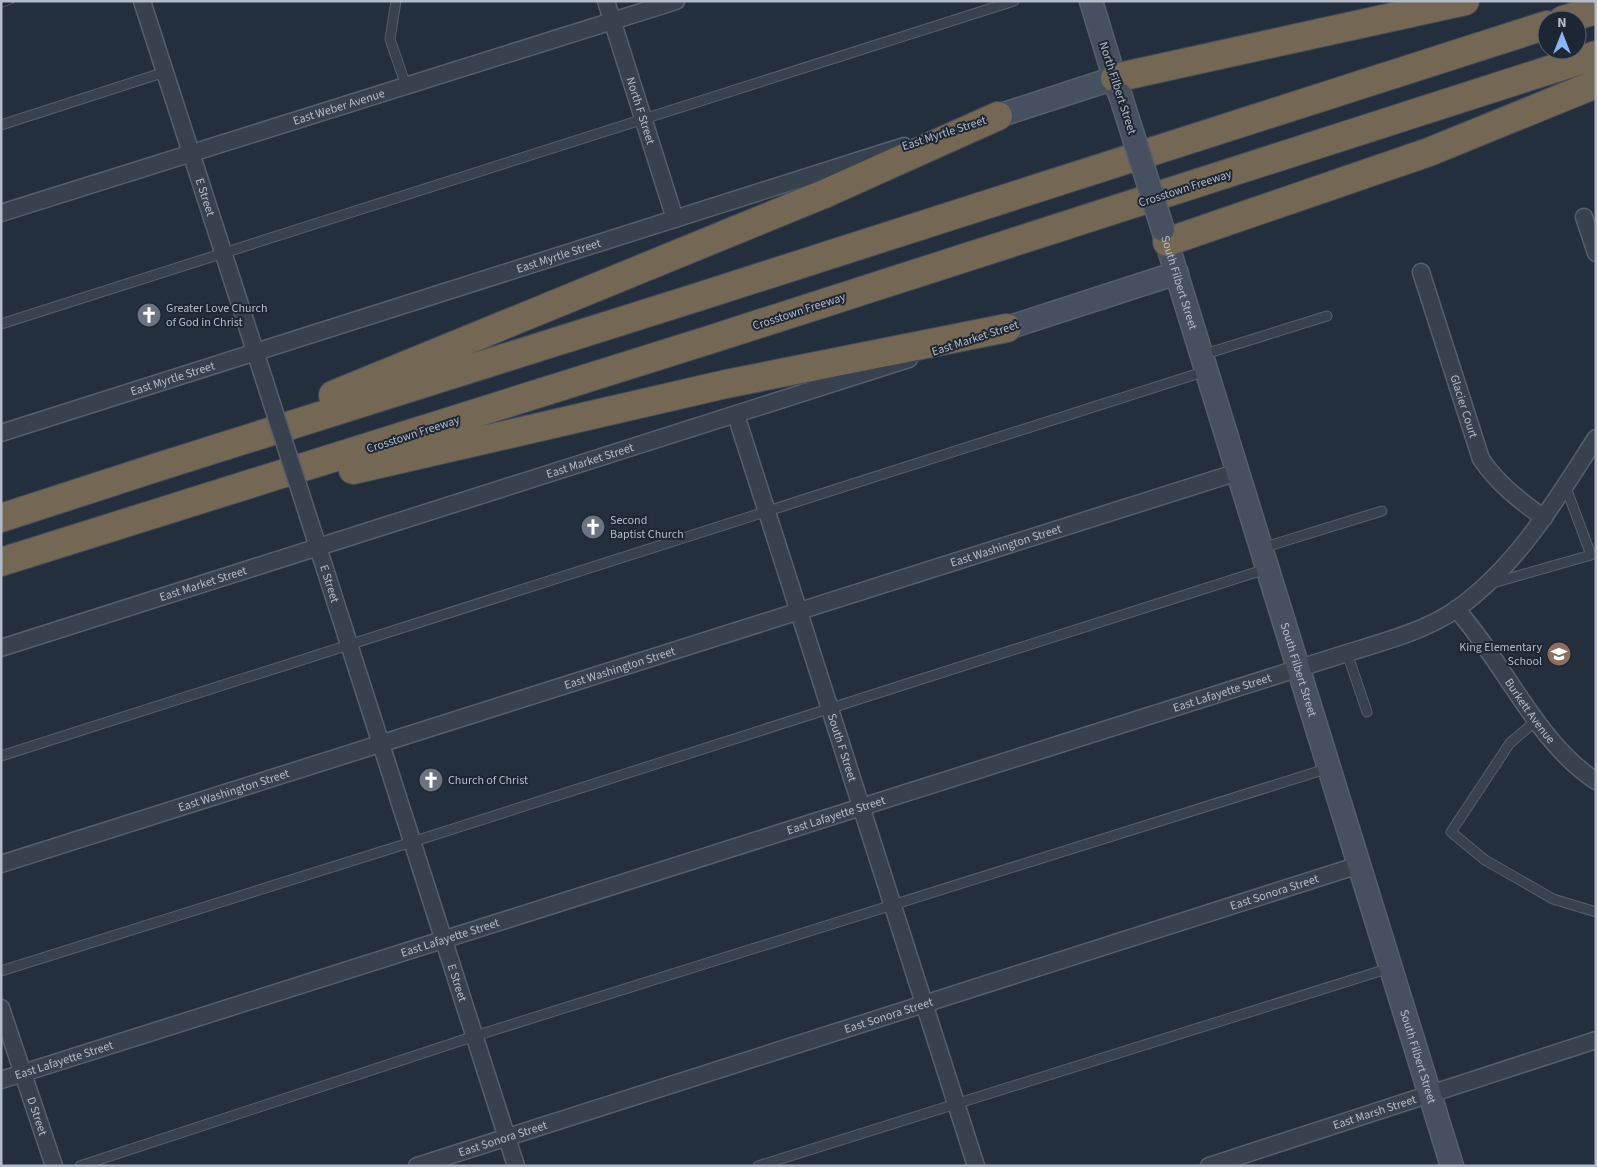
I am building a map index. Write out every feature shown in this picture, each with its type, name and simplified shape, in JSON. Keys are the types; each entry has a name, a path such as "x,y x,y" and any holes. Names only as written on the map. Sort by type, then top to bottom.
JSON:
{"highway":[{"path":"1117,86 1465,1"},
{"path":"1,518 1537,28"},
{"name":"Crosstown Freeway","path":"1,562 154,516 1596,55"},
{"path":"1165,236 1429,152 1596,84"},
{"path":"158,467 815,198 998,116"},
{"path":"154,516 726,384 1007,328"}],"street":[{"name":"E Street","path":"142,1 516,1166"},
{"name":"North F Street","path":"606,1 675,219"},
{"name":"East Weber Avenue","path":"1,213 676,1"},
{"name":"North Filbert Street","path":"1091,1 1146,174"},
{"name":"East Myrtle Street","path":"1,433 998,116 1117,86"},
{"name":"South Filbert Street","path":"1146,174 1452,1166"},
{"path":"1584,217 1596,253"},
{"name":"Glacier Court","path":"1421,272 1481,459 1499,483 1544,518"},
{"name":"East Market Street","path":"1,648 1177,273"},
{"name":"South F Street","path":"736,414 976,1166"},
{"name":"East Lafayette Street","path":"1,1080 1299,669 1431,622 1456,609 1519,552 1544,518 1596,438"},
{"name":"East Washington Street","path":"1,864 1238,472"},
{"name":"Burkett Avenue","path":"1456,609 1477,632 1537,720 1568,760 1596,781"},
{"name":"East Sonora Street","path":"417,1166 1359,865"},
{"name":"D Street","path":"1,1008 54,1166"},
{"name":"East Marsh Street","path":"1209,1166 1237,1161 1430,1094 1596,1040"}],"lane":[{"path":"396,1 390,39 406,86"},
{"path":"1,324 1014,1"},
{"path":"1,125 165,72"},
{"path":"1,756 767,513 1205,363 1327,316"},
{"path":"1483,586 1591,556 1565,486"},
{"path":"1,971 830,708 1265,558 1382,511"},
{"path":"1347,653 1367,712"},
{"path":"1537,720 1510,743 1452,832 1485,860 1553,899 1596,912"},
{"path":"80,1166 474,1036 1329,768"},
{"path":"758,1166 1391,968"}],"railway":[{"path":"1,5 12,1"}],"place":[{"name":"Greater Love Church of God in Christ","path":"149,315"},
{"name":"Second Baptist Church","path":"593,527"},
{"name":"King Elementary School","path":"1559,654"},
{"name":"Church of Christ","path":"431,780"}]}
